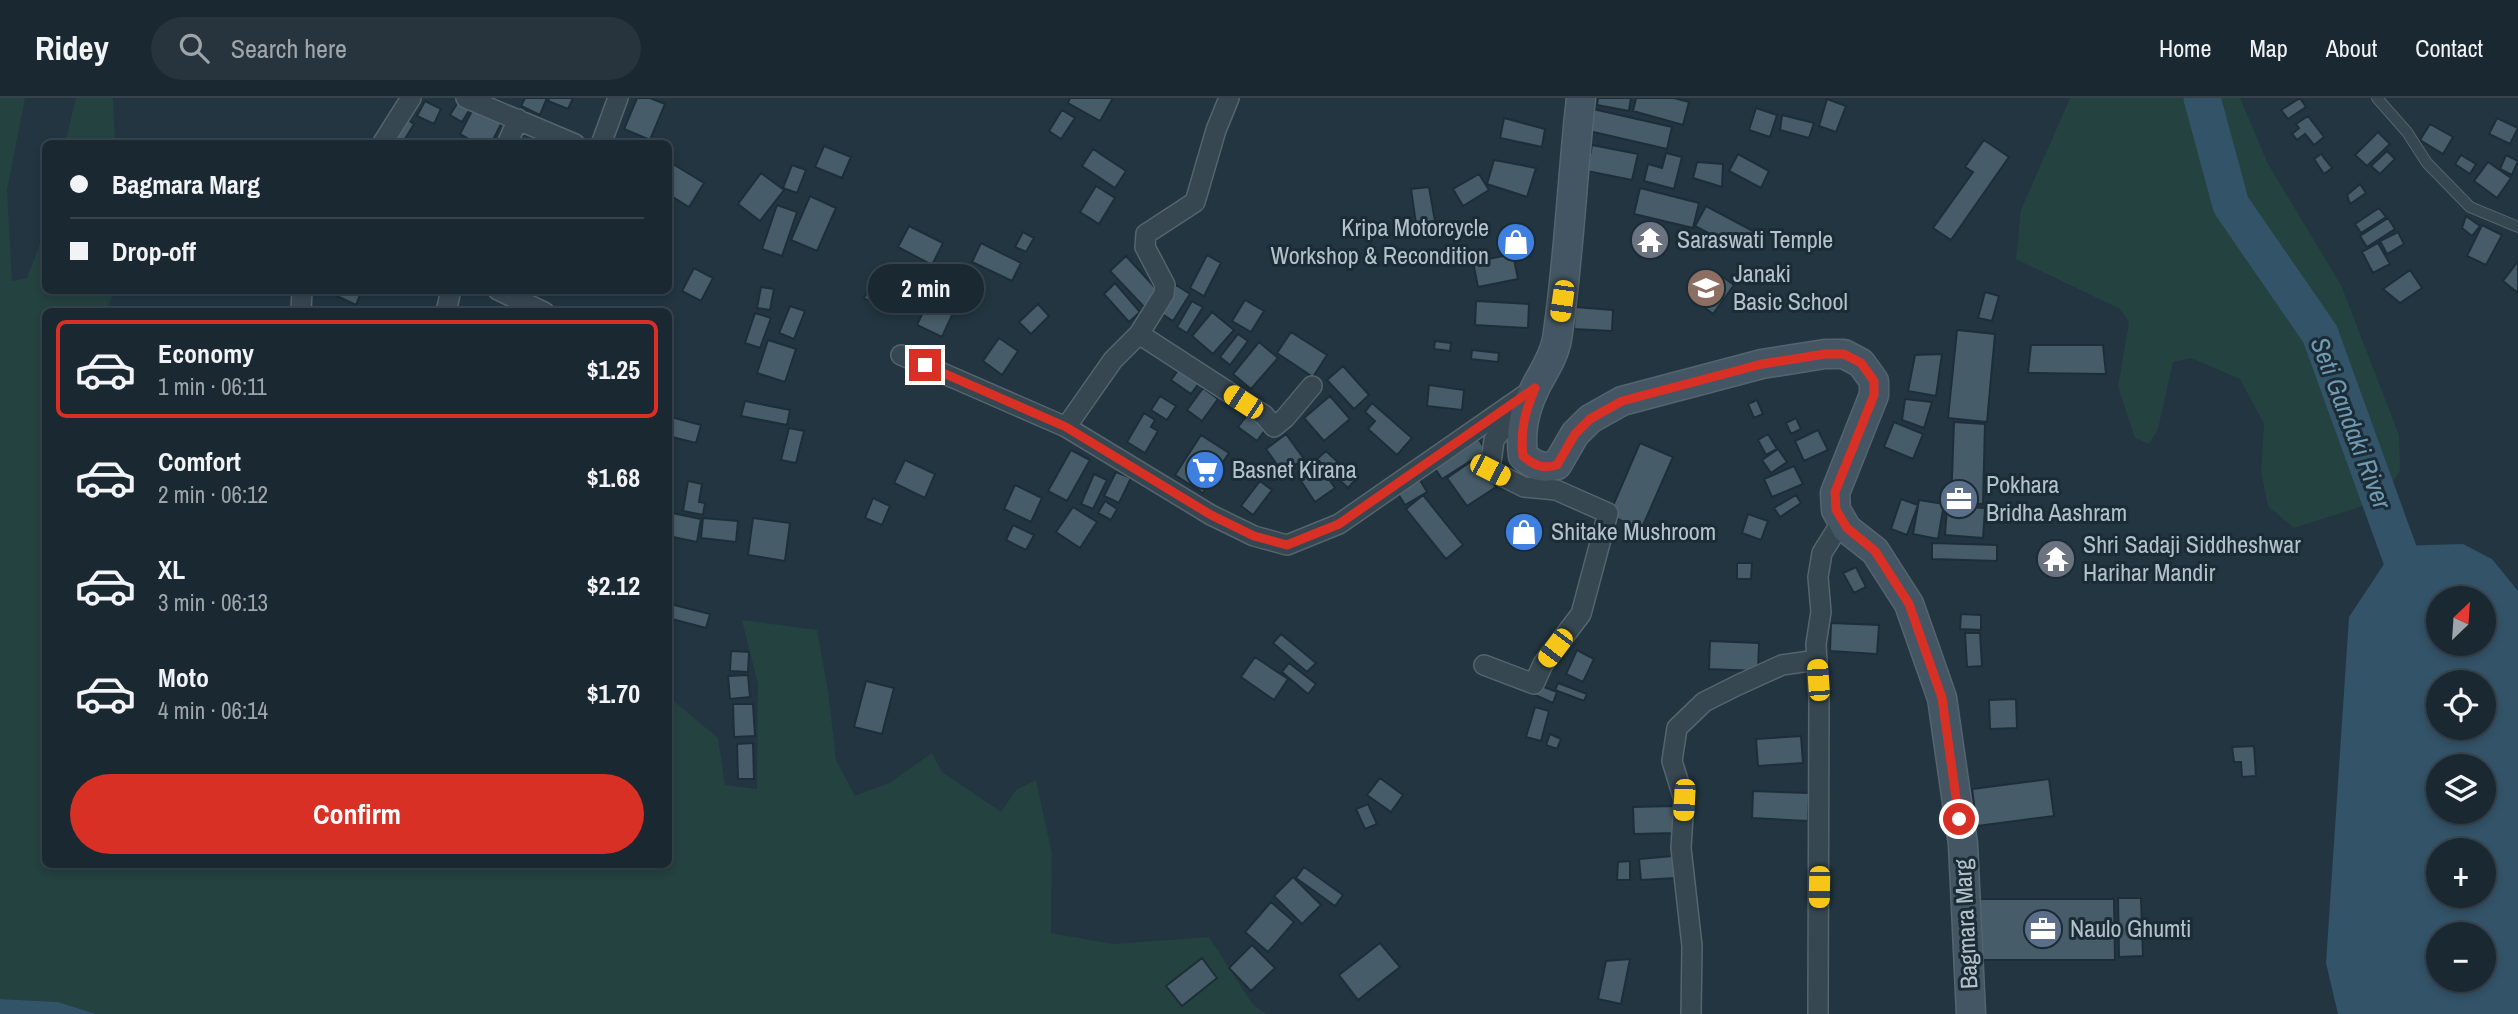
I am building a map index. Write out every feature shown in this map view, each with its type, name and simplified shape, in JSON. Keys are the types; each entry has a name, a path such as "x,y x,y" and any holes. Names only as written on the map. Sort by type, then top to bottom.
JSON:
{"main road":[{"path":"1581,98 1567,259 1556,344 1524,415 1521,438 1523,456 1534,465 1545,468 1557,465 1575,434 1590,419 1622,401 1762,364 1825,354 1844,354 1861,363 1874,381 1871,404 1835,492 1836,510 1842,521"},
{"name":"Bagmara Marg","path":"1842,521 1875,551 1909,604 1942,698 1963,844 1971,1014"}],"street":[{"path":"385,140 411,98"},
{"path":"466,98 566,140"},
{"path":"602,140 618,98"},
{"path":"1066,427 1113,360 1139,334 1164,294 1165,285 1145,247 1146,234 1195,202 1216,130 1229,98"},
{"path":"509,140 518,118"},
{"path":"506,294 536,308"},
{"path":"1139,334 1264,415 1274,427 1312,386"},
{"path":"901,355 1066,427 1211,515 1254,536 1287,545 1339,524 1535,388"},
{"path":"1484,665 1534,684 1543,664 1581,614 1608,513 1556,490 1524,487 1490,470 1494,440 1535,388"},
{"path":"1818,1014 1819,700 1816,644 1821,612 1818,577 1822,554 1842,521"},
{"path":"1691,1014 1692,946 1681,848 1684,800 1672,761 1676,728 1704,702 1738,685 1782,665 1817,660"}],"lane":[{"path":"2376,98 2407,132 2427,163 2470,207 2518,227"}],"green space":[{"path":"0,98 25,98 7,190 12,281 27,278 42,238 42,294 113,294 107,308 42,308 42,868 672,868 672,700 718,738 725,785 757,789 758,684 742,620 817,630 828,690 836,760 855,796 891,782 932,753 942,772 1001,812 1016,790 1036,780 1052,854 1051,933 1113,944 1209,937 1253,1005 1267,1014 96,1014 58,1002 0,999"},
{"path":"76,98 113,98 115,140 66,140"},
{"path":"2070,98 2240,98 2268,164 2341,285 2399,435 2400,471 2381,500 2294,528 2268,506 2261,472 2264,424 2240,379 2191,358 2173,362 2158,429 2149,444 2135,438 2118,387 2129,322 2120,309 2016,259 2021,210"}],"water":[{"path":"2463,544 2492,559 2518,591 2518,1014 2338,1014 2326,963 2349,617 2396,546"},
{"path":"0,999 58,1002 96,1014 0,1014"}],"building":[{"path":"525,98 547,98 540,115 521,106"},
{"path":"549,98 573,98 568,109 548,101"},
{"path":"637,98 650,98 665,104 650,140 624,129"},
{"path":"1070,98 1113,98 1100,121 1068,103"},
{"path":"1598,98 1631,98 1629,111 1597,105"},
{"path":"1636,98 1674,98 1689,102 1683,125 1633,111"},
{"path":"2300,98 2306,107 2288,119 2281,110"},
{"path":"1827,99 1846,106 1836,132 1819,126"},
{"path":"425,101 441,109 434,124 417,116"},
{"path":"458,102 470,109 462,122 450,115"},
{"path":"474,107 502,122 493,140 471,140 460,134"},
{"path":"1756,108 1777,115 1770,137 1749,130"},
{"path":"1593,109 1672,127 1667,149 1589,131"},
{"path":"1062,110 1075,118 1061,139 1049,131"},
{"path":"1782,115 1814,123 1809,138 1780,130"},
{"path":"2308,116 2324,137 2314,145 2305,134 2297,140 2292,134 2299,128 2296,124"},
{"path":"405,118 414,124 404,140 391,139"},
{"path":"1504,118 1545,129 1542,147 1500,138"},
{"path":"2497,118 2518,128 2510,144 2489,134"},
{"path":"2430,124 2453,137 2443,154 2420,140"},
{"path":"2378,132 2390,144 2367,166 2355,155"},
{"path":"1984,140 2009,157 1951,240 1933,228 1973,172 1965,167"},
{"path":"1592,145 1638,154 1632,180 1587,171"},
{"path":"824,146 851,157 842,178 815,167"},
{"path":"1093,149 1126,171 1115,188 1082,166"},
{"path":"2387,151 2395,159 2380,174 2371,166"},
{"path":"1666,153 1682,157 1674,189 1644,181 1648,164 1662,168"},
{"path":"1738,154 1769,171 1761,188 1729,171"},
{"path":"2321,154 2332,168 2324,174 2314,159"},
{"path":"2461,155 2476,164 2470,174 2455,164"},
{"path":"2506,155 2518,161 2512,175 2500,169"},
{"path":"1494,160 1536,168 1527,197 1487,184"},
{"path":"1697,162 1723,164 1722,187 1693,178"},
{"path":"2488,162 2511,178 2497,198 2474,181"},
{"path":"672,163 704,183 689,207 672,196"},
{"path":"792,165 806,170 797,193 783,188"},
{"path":"761,173 784,190 760,221 738,204"},
{"path":"1479,174 1489,190 1463,206 1453,189"},
{"path":"2360,184 2366,193 2350,204 2347,195"},
{"path":"1096,186 1115,198 1099,224 1080,212"},
{"path":"1429,187 1435,221 1416,224 1411,189"},
{"path":"1640,188 1699,203 1693,228 1634,214"},
{"path":"810,196 836,208 817,251 791,240"},
{"path":"777,205 797,212 782,256 762,249"},
{"path":"1706,206 1753,231 1742,251 1695,226"},
{"path":"2379,208 2386,217 2361,233 2355,224"},
{"path":"2466,216 2480,226 2472,236 2462,228"},
{"path":"2388,218 2395,229 2367,247 2360,236"},
{"path":"2482,225 2502,235 2486,265 2467,256"},
{"path":"909,226 943,243 932,265 898,247"},
{"name":"Kripa Motorcycle Workshop & Recondition","path":"1502,227 1532,233 1531,257 1500,251"},
{"path":"1023,232 1034,238 1026,252 1015,247"},
{"path":"2398,232 2404,244 2387,254 2380,241"},
{"path":"981,243 1021,263 1012,281 972,262"},
{"path":"2378,243 2390,264 2373,273 2362,252"},
{"path":"1513,254 1518,279 1478,287 1473,262"},
{"path":"1207,255 1221,263 1204,296 1190,288"},
{"path":"1126,256 1161,294 1146,309 1110,271"},
{"path":"2518,261 2518,293 2503,281"},
{"path":"883,263 901,272 882,308 864,298"},
{"path":"694,268 713,278 701,301 682,291"},
{"path":"2410,270 2422,288 2400,303 2383,289"},
{"path":"1720,275 1734,285 1713,314 1700,304"},
{"path":"1115,283 1140,312 1129,322 1104,294"},
{"path":"1176,285 1190,294 1173,321 1159,312"},
{"path":"761,287 774,289 770,310 757,308"},
{"path":"934,288 959,300 942,337 917,325"},
{"path":"1985,292 1999,296 1992,321 1978,318"},
{"path":"333,294 360,294 356,305"},
{"path":"1245,300 1264,311 1251,332 1232,321"},
{"path":"1192,301 1203,307 1187,333 1177,327"},
{"path":"1476,301 1529,304 1528,328 1475,325"},
{"path":"1038,304 1049,316 1031,334 1019,322"},
{"path":"790,306 805,311 794,339 779,333"},
{"path":"1575,307 1613,310 1612,331 1574,329"},
{"path":"1212,312 1234,330 1213,354 1192,336"},
{"path":"755,313 771,318 760,348 745,343"},
{"path":"1957,330 1995,334 1987,422 1948,418"},
{"path":"1291,332 1327,355 1313,377 1277,353"},
{"path":"1238,334 1248,341 1230,365 1220,357"},
{"path":"999,338 1018,351 1002,375 983,361"},
{"path":"768,340 796,349 785,382 757,373"},
{"path":"1435,341 1451,343 1450,351 1434,349"},
{"path":"1259,342 1278,358 1251,389 1233,374"},
{"path":"2031,345 2103,345 2106,374 2028,373"},
{"path":"1472,350 1499,353 1498,362 1471,359"},
{"path":"1942,354 1936,396 1908,391 1915,355"},
{"path":"1343,366 1369,395 1354,409 1327,380"},
{"path":"1179,369 1199,383 1191,394 1171,380"},
{"path":"1429,385 1464,390 1462,410 1427,406"},
{"path":"1203,388 1218,399 1202,421 1187,410"},
{"path":"1160,396 1176,406 1167,420 1151,410"},
{"path":"1330,396 1350,419 1324,441 1304,418"},
{"path":"1905,399 1932,402 1924,428 1902,420"},
{"path":"1757,400 1763,414 1754,418 1748,404"},
{"path":"745,401 790,410 787,425 741,416"},
{"path":"1372,403 1412,438 1397,455 1368,429 1375,421 1365,412"},
{"path":"1251,410 1270,423 1257,441 1238,427"},
{"path":"1144,413 1155,420 1151,427 1158,431 1145,453 1127,442"},
{"path":"672,417 701,425 696,443 672,437"},
{"path":"1796,418 1801,429 1791,434 1786,423"},
{"path":"1894,422 1923,434 1913,459 1884,447"},
{"path":"1954,422 1985,424 1983,504 1951,503"},
{"path":"789,428 804,431 796,463 781,460"},
{"path":"1818,430 1828,450 1804,461 1795,441"},
{"path":"1475,433 1486,451 1442,479 1434,467"},
{"path":"1286,434 1304,459 1283,473 1266,449"},
{"path":"1768,434 1777,449 1766,455 1758,440"},
{"path":"1201,435 1229,453 1203,493 1175,475"},
{"path":"1640,443 1673,457 1641,530 1609,515"},
{"path":"1778,449 1787,462 1771,473 1762,460"},
{"path":"1071,450 1090,460 1067,501 1048,491"},
{"path":"1326,451 1356,479 1348,488 1317,459"},
{"path":"1476,458 1496,487 1467,506 1447,478"},
{"path":"905,460 935,474 925,498 894,483"},
{"path":"1319,465 1335,488 1315,502 1299,478"},
{"path":"1794,466 1803,484 1772,497 1764,479"},
{"path":"1116,472 1131,478 1119,503 1104,496"},
{"path":"1094,474 1107,480 1093,509 1081,504"},
{"path":"1417,475 1427,492 1405,505 1395,489"},
{"path":"688,481 702,484 699,502 705,503 703,515 683,511"},
{"path":"1260,481 1272,490 1253,515 1241,506"},
{"path":"1015,485 1042,498 1031,522 1004,509"},
{"path":"1423,495 1463,545 1446,559 1406,509"},
{"path":"1796,495 1801,503 1780,517 1774,508"},
{"path":"873,498 890,506 882,525 865,518"},
{"path":"1901,499 1918,505 1907,535 1891,529"},
{"path":"1919,500 1944,504 1938,539 1913,534"},
{"path":"1105,501 1117,509 1111,520 1098,513"},
{"path":"1947,506 1985,508 1983,538 1945,535"},
{"path":"1073,507 1097,522 1080,548 1056,532"},
{"path":"672,513 701,519 697,542 672,537"},
{"path":"1748,514 1768,521 1761,540 1742,533"},
{"path":"703,518 738,521 736,542 701,538"},
{"path":"753,518 790,523 785,561 748,555"},
{"path":"1013,525 1034,535 1026,550 1006,540"},
{"path":"1932,543 1997,545 1997,561 1932,559"},
{"path":"1737,563 1752,563 1751,579 1737,579"},
{"path":"1856,567 1866,587 1854,593 1843,573"},
{"path":"672,604 710,614 706,628 672,619"},
{"path":"1961,614 1981,615 1981,630 1960,629"},
{"path":"1831,623 1879,625 1877,654 1830,651"},
{"path":"1965,633 1980,633 1982,666 1967,667"},
{"path":"1281,634 1316,663 1307,672 1273,643"},
{"path":"1710,641 1759,643 1758,671 1709,669"},
{"path":"1577,650 1594,659 1583,682 1566,674"},
{"path":"731,651 749,652 748,672 730,671"},
{"path":"1255,657 1288,679 1274,700 1241,677"},
{"path":"1289,663 1316,684 1308,694 1282,672"},
{"path":"748,675 750,697 730,699 728,676"},
{"path":"866,681 894,688 882,734 854,727"},
{"path":"1558,683 1587,694 1584,701 1555,690"},
{"path":"1539,685 1557,692 1553,703 1535,695"},
{"path":"2016,699 2017,728 1990,729 1989,700"},
{"path":"733,704 753,704 755,736 734,737"},
{"path":"1535,707 1549,711 1541,741 1526,737"},
{"path":"1550,734 1561,739 1557,749 1546,745"},
{"path":"1801,736 1803,763 1758,766 1756,739"},
{"path":"753,743 754,779 738,779 737,744"},
{"path":"2254,746 2256,776 2242,777 2241,762 2234,762 2232,747"},
{"path":"1380,778 1403,795 1391,812 1367,795"},
{"path":"2049,779 2054,816 1977,826 1972,789"},
{"path":"1753,791 1809,793 1808,821 1752,818"},
{"path":"1368,804 1377,824 1365,829 1356,809"},
{"path":"1674,806 1675,833 1634,834 1633,807"},
{"path":"1673,856 1675,878 1641,880 1639,859"},
{"path":"1630,861 1630,880 1617,880 1618,862"},
{"path":"1304,867 1343,895 1335,906 1296,878"},
{"path":"1293,877 1321,905 1302,924 1274,896"},
{"path":"2118,898 2141,898 2143,956 2119,957"},
{"name":"Naulo Ghumti","path":"1971,899 2114,899 2115,960 1971,960"},
{"path":"1271,902 1294,922 1268,952 1245,932"},
{"path":"1380,943 1400,967 1358,1000 1339,975"},
{"path":"1252,945 1275,968 1251,991 1229,968"},
{"path":"1202,958 1217,978 1182,1006 1166,986"},
{"path":"1630,959 1621,1004 1598,999 1606,961"}],"waterway":[{"name":"Seti Gandaki River","path":"2202,98 2231,205 2320,334 2442,670"}],"place":[{"name":"Saraswati Temple","path":"1650,240"},
{"name":"Kripa Motorcycle Workshop & Recondition","path":"1516,242"},
{"name":"Janaki Basic School","path":"1706,288"},
{"name":"Basnet Kirana","path":"1205,470"},
{"name":"Pokhara Bridha Aashram","path":"1959,499"},
{"name":"Shitake Mushroom","path":"1524,532"},
{"name":"Shri Sadaji Siddheshwar Harihar Mandir","path":"2056,559"},
{"name":"Naulo Ghumti","path":"2043,929"}],"route":[{"path":"925,365 1066,427 1211,515 1254,536 1287,545 1339,524 1535,388 1524,415 1521,438 1523,456 1534,465 1545,468 1557,465 1575,434 1590,419 1622,401 1762,364 1825,354 1844,354 1861,363 1874,381 1874,395 1835,492 1836,510 1847,528 1875,551 1909,604 1942,698 1959,819"}]}
